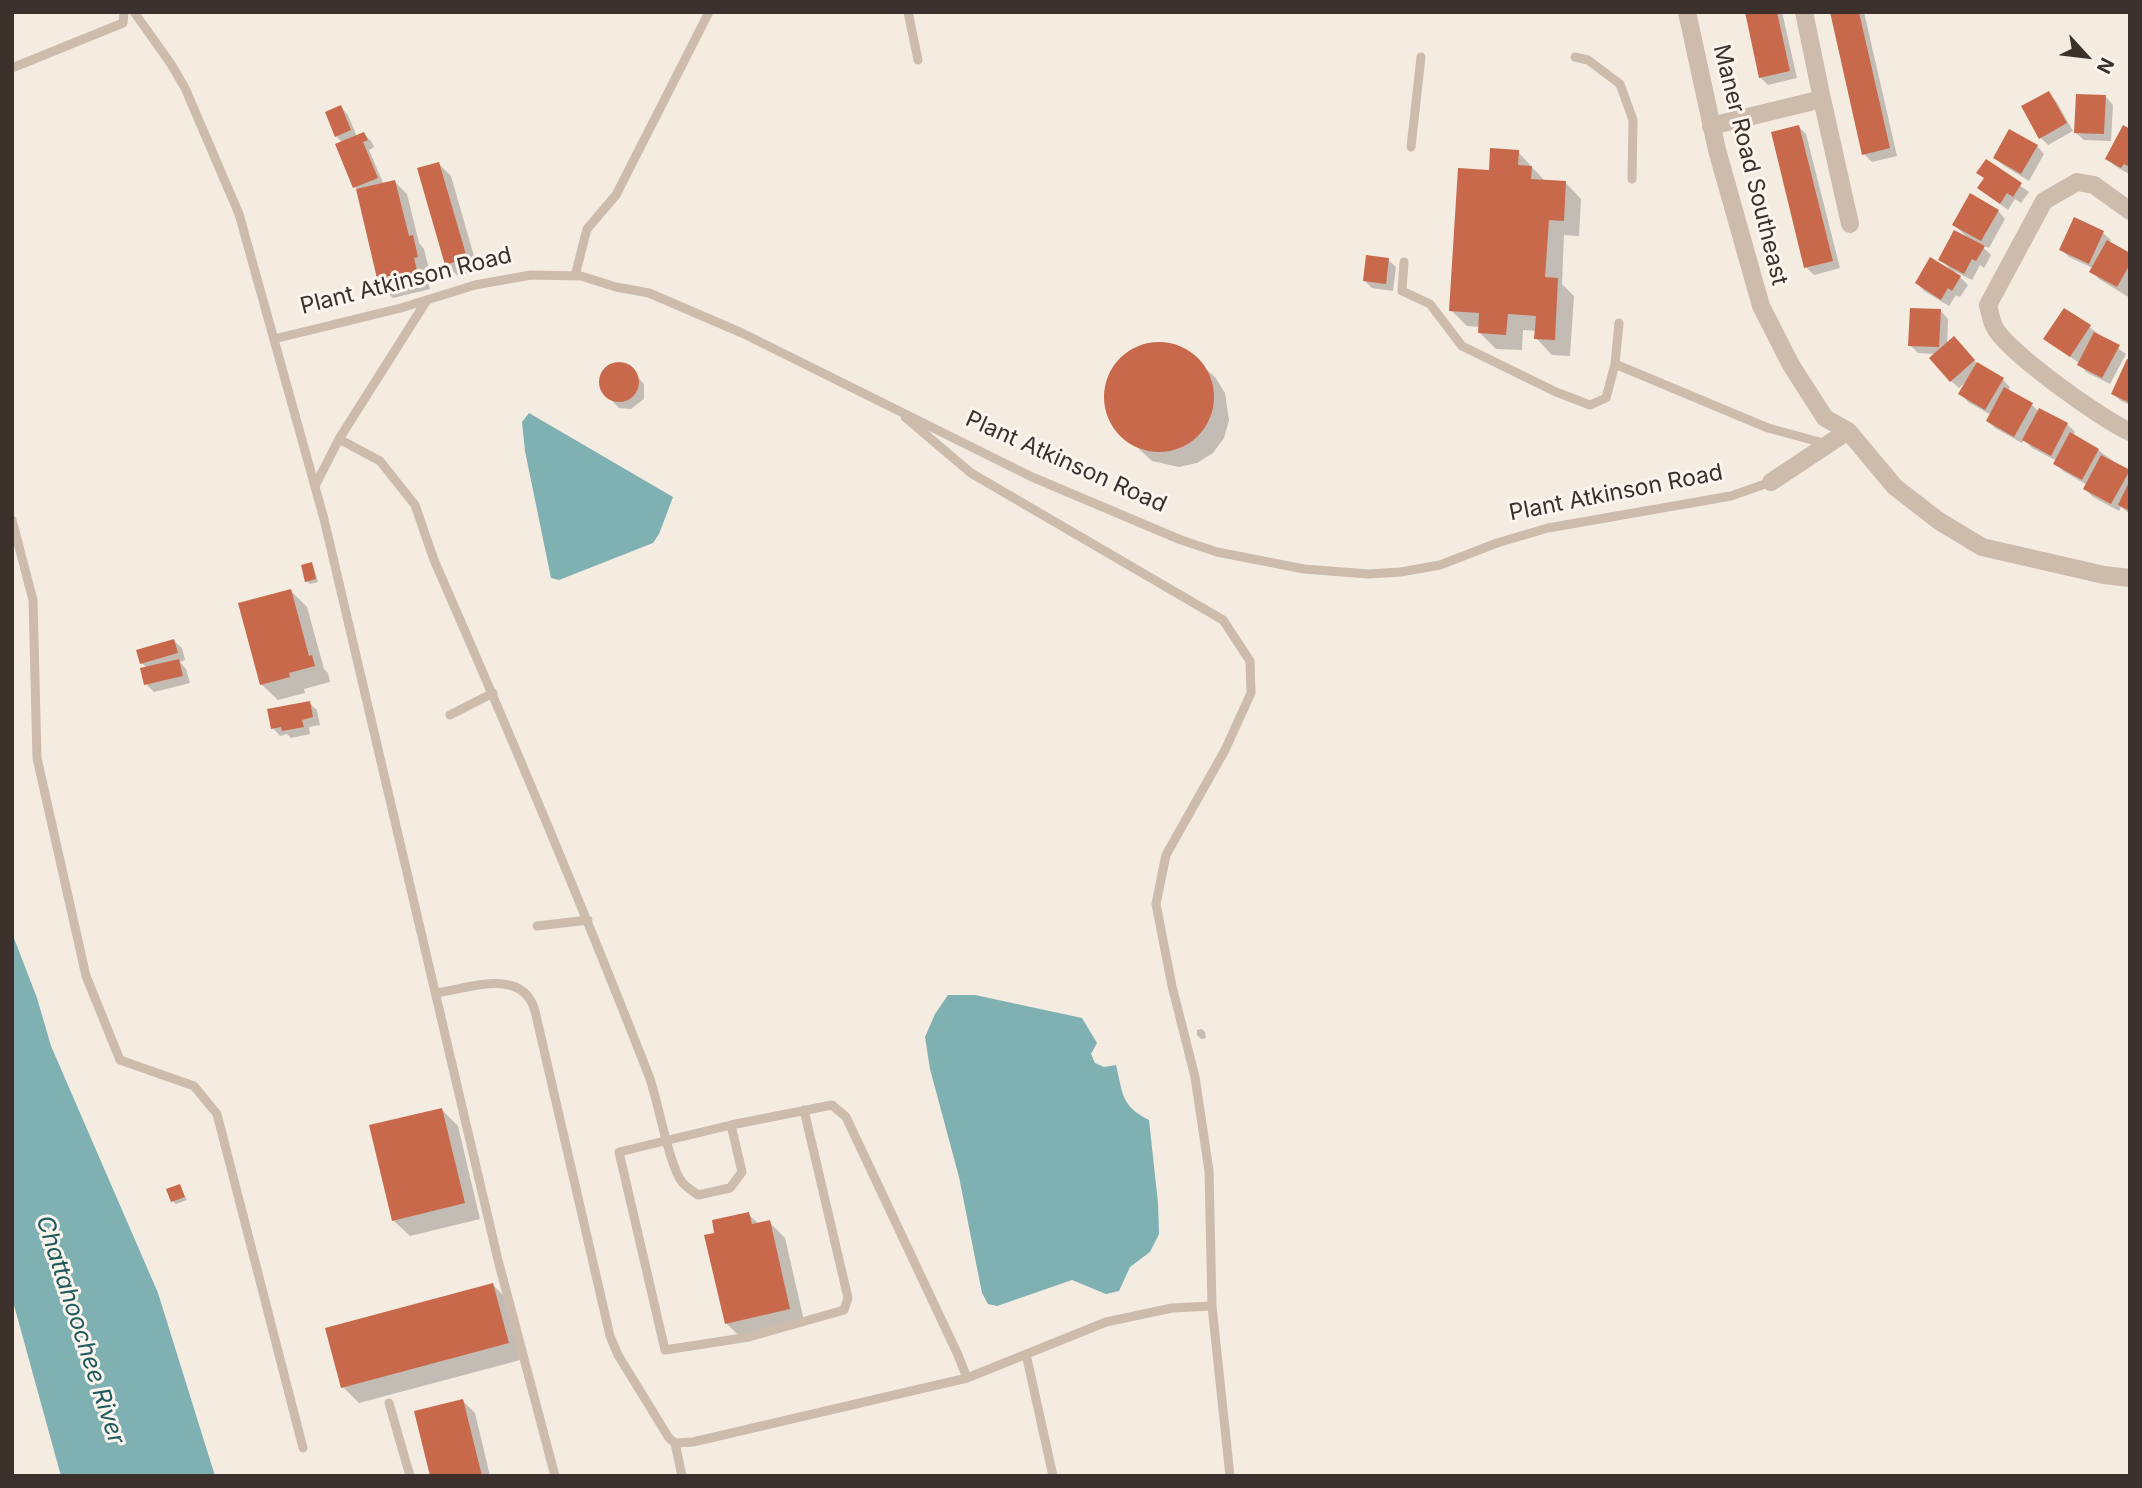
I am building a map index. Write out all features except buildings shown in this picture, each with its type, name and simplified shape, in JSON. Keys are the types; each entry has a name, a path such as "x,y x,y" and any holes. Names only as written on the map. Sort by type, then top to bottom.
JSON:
{"street":[{"name":"Maner Road Southeast","path":"1687,12 1733,214 1761,306 1791,365 1825,418 1848,431 1895,487 1939,522 1982,547 2104,575 2130,578"},
{"path":"1804,12 1850,224"},
{"path":"1712,126 1822,99"},
{"path":"2130,211 2094,185 2077,182 2044,201 1988,305 1994,328 2028,362 2110,423 2130,432"},
{"name":"Plant Atkinson Road","path":"1771,482 1848,431"}],"lane":[{"path":"12,68 123,23 124,12"},
{"path":"134,12 185,88 239,214 314,486 365,690 498,1260 555,1476"},
{"path":"575,275 587,229 616,195 709,12"},
{"path":"908,12 918,60"},
{"path":"1411,147 1421,57"},
{"path":"1575,57 1588,60 1620,85 1633,120 1632,179"},
{"path":"1404,262 1402,291 1430,304 1462,346 1556,392 1590,405 1606,398 1615,364 1619,323"},
{"name":"Plant Atkinson Road","path":"274,339 475,285 531,275 575,275 649,293 742,333 1032,477 1181,540 1259,561 1304,569 1368,574 1401,572 1440,565 1497,543 1548,528 1731,496 1771,482"},
{"path":"314,486 339,439 427,300"},
{"path":"1615,364 1768,428 1829,444"},
{"path":"896,410 971,473 1223,620 1250,661 1251,693 1225,750 1166,855 1156,904 1172,986 1195,1077 1209,1171 1212,1306 1230,1476"},
{"path":"339,439 380,461 415,505 434,560 588,920 657,1097 681,1181 698,1195 730,1188 742,1172 731,1125"},
{"path":"12,520 33,600 37,758 86,976 120,1060 194,1086 217,1114 303,1448"},
{"path":"450,715 493,693"},
{"path":"537,926 588,920"},
{"path":"436,993 504,983 519,986 528,994 535,1011 610,1336 629,1374 669,1438 675,1443 682,1476"},
{"path":"804,1110 848,1298 844,1310 749,1337 666,1350 619,1152 731,1125 804,1110 832,1105 846,1117 967,1378"},
{"path":"675,1443 693,1442 967,1378 1107,1322 1172,1308 1212,1306"},
{"path":"1026,1354 1053,1476"},
{"path":"389,1403 410,1476"}],"water":[{"path":"529,413 673,497 653,543 559,580 551,578 525,451 522,422"},
{"name":"Chattahoochee River","path":"12,933 37,998 51,1046 158,1293 215,1476 61,1476 12,1298"},
{"path":"948,995 975,995 1082,1018 1097,1043 1091,1054 1095,1063 1104,1067 1116,1065 1128,1104 1149,1120 1159,1234 1150,1252 1130,1267 1119,1291 1106,1294 1072,1280 997,1306 988,1304 982,1293 959,1177 930,1069 925,1037 935,1014"}]}
